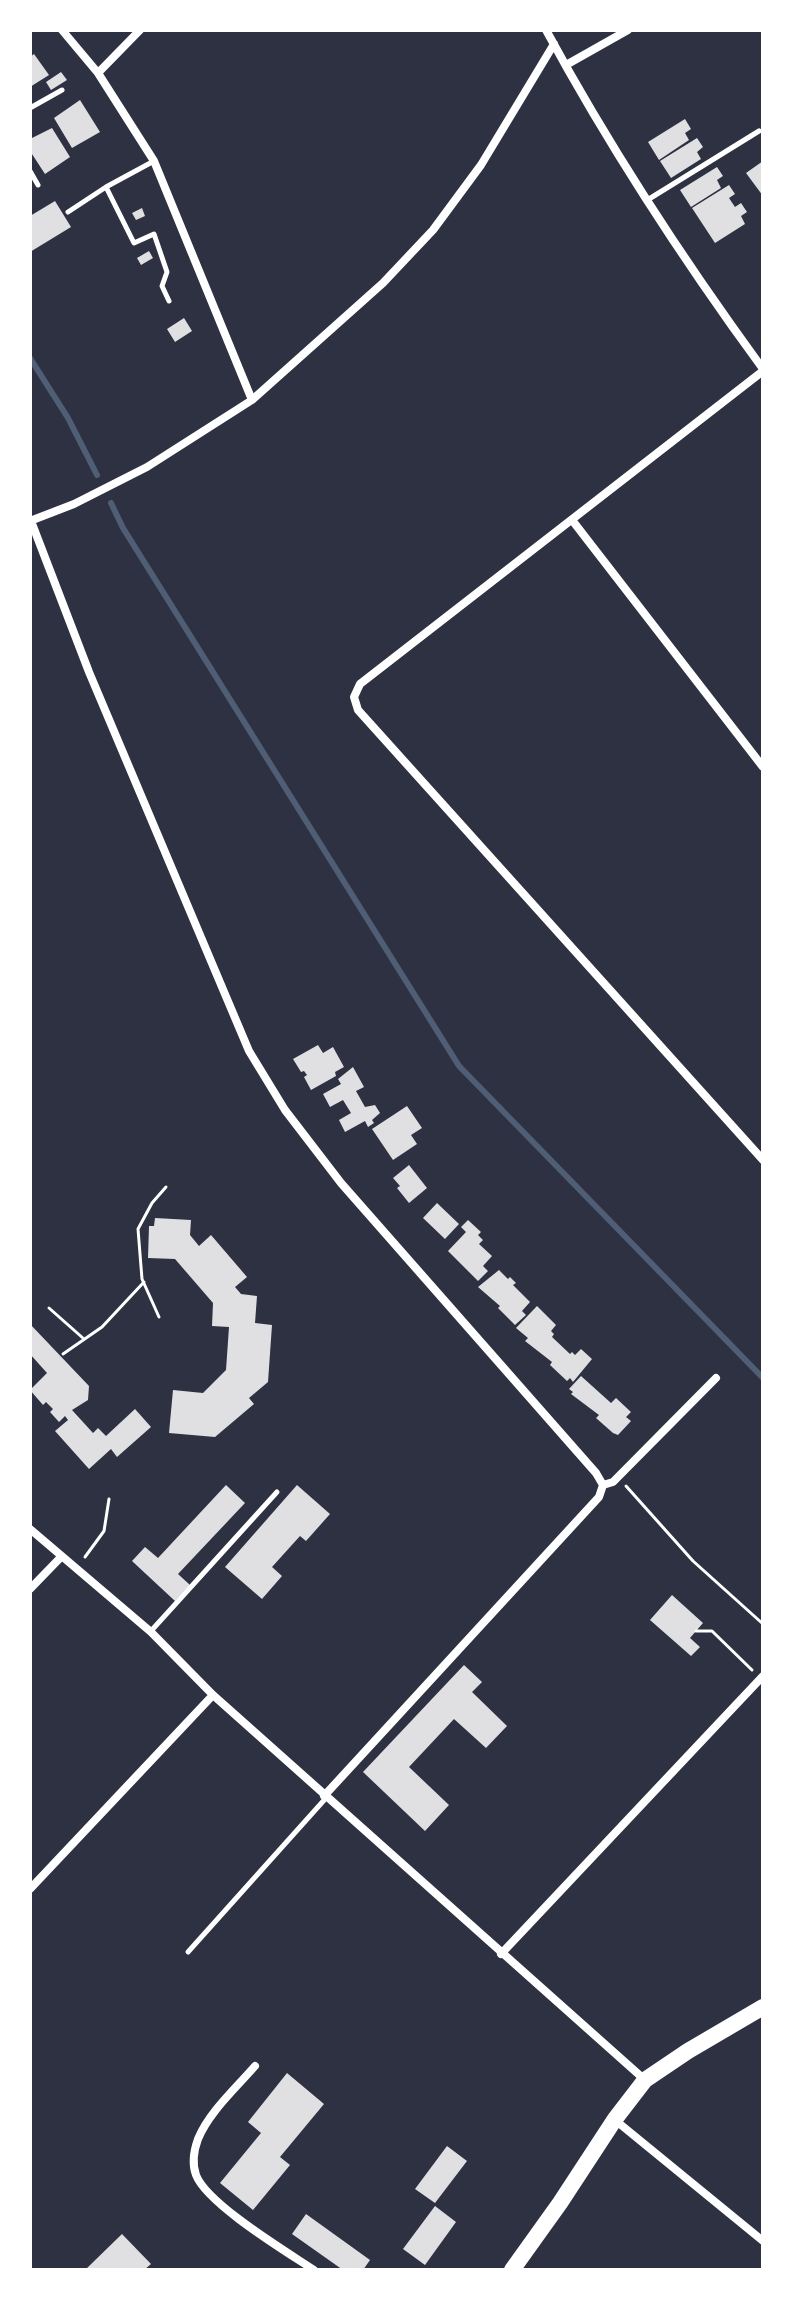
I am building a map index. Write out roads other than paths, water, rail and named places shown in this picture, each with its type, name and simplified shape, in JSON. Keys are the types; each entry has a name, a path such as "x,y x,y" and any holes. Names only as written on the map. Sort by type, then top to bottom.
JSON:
{"highway":[{"path":"512,2270 645,2080 763,2007"}],"street":[{"path":"62,30 98,73 154,161 252,400"},
{"path":"98,73 140,30"},
{"path":"546,30 606,135 703,287 763,370 360,684 354,697 358,710 763,1160"},
{"path":"566,65 628,30"},
{"path":"325,1797 599,1497 603,1485 596,1473 341,1183 285,1110 249,1051 89,672 30,521 74,504 147,467 252,400 383,283 433,230 481,165 554,44"},
{"path":"572,520 763,767"},
{"path":"603,1485 613,1482 716,1378"},
{"path":"30,1529 151,1632 213,1695 325,1797 645,2080"},
{"path":"30,1589 61,1557"},
{"path":"501,1954 762,1677"},
{"path":"30,1889 213,1695"},
{"path":"255,2066 205,2125 198,2138 193,2164 196,2177 205,2190 257,2233 314,2270"},
{"path":"615,2119 763,2241"}],"lane":[{"path":"30,108 62,90"},
{"path":"649,199 759,131"},
{"path":"68,212 154,161"},
{"path":"30,171 38,185"},
{"path":"106,187 134,243 154,234 167,272 162,286 169,301"},
{"path":"151,1632 277,1492"},
{"path":"188,1952 325,1797"}],"waterway":[{"path":"30,358 68,418 97,475"},
{"path":"111,503 123,528 459,1066 763,1378"}]}
